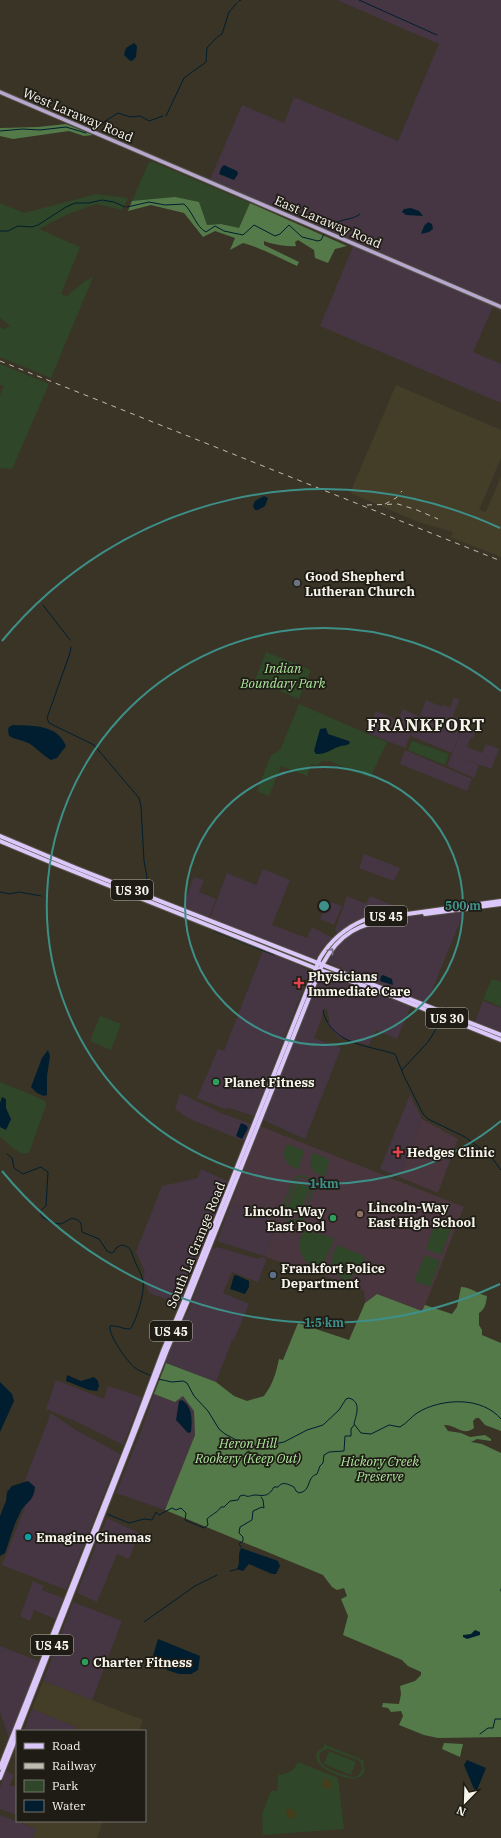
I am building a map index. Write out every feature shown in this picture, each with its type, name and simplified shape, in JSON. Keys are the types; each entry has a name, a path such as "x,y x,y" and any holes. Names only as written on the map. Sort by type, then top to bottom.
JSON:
{"main road":[{"name":"West Laraway Road","path":"0,92 148,156"},
{"name":"East Laraway Road","path":"148,156 501,307"},
{"name":"US 30","path":"0,836 316,966 320,970 392,996 501,1040"},
{"name":"US 30","path":"0,841 56,865 263,944"},
{"name":"South La Grange Road","path":"18,1730 156,1372 316,966 336,937 348,928 364,920 501,901"},
{"name":"South La Grange Road","path":"156,1372 322,965 329,953 343,937 369,922 501,904"},
{"name":"US 30","path":"316,966 322,965 501,1035"},
{"name":"South La Grange Road","path":"0,1768 153,1381"},
{"path":"0,1778 16,1737"}],"shaded area":[{"path":"337,0 501,0 501,311 493,307 473,352 501,364 501,403 320,326 354,244 209,182 242,105 284,123 294,97 398,141 439,44"},
{"path":"396,385 501,430 501,458 479,510 486,512 501,476 501,557 450,537 453,532 421,523 350,493"},
{"path":"454,697 459,700 453,716 465,721 461,730 464,725 476,730 467,747 482,753 486,744 499,749 491,769 460,757 479,765 474,778 447,766 461,732 420,715 426,700 442,707 443,705 450,708"},
{"path":"403,709 418,716 405,748 367,733 376,711 398,720"},
{"path":"419,716 460,733 452,753 411,736"},
{"path":"405,750 472,779 467,791 400,764"},
{"path":"364,854 400,868 394,881 359,868"},
{"path":"263,869 290,880 272,925 307,938 312,927 333,938 323,947 316,959 288,952 209,920 227,873 256,885"},
{"path":"194,877 204,880 199,892 216,899 208,920 182,909"},
{"path":"347,896 366,904 370,896 409,912 363,920 347,926 337,933 335,930"},
{"path":"328,901 342,906 334,925 320,919"},
{"path":"465,909 427,1003 361,978 327,962 335,948 350,932 382,920"},
{"path":"264,948 310,971 254,1116 229,1108 225,1109 197,1098 218,1049 224,1051"},
{"path":"329,976 411,1006 397,1039 376,1030 369,1045 338,1037 326,1022 330,1022 327,1009 325,1009 314,1038 341,1048 305,1139 263,1120 319,980 328,979"},
{"path":"483,1001 501,1008 501,1035 474,1024"},
{"path":"180,1093 221,1113 251,1124 244,1141 188,1118 175,1109"},
{"path":"410,1095 422,1119 399,1177 380,1169"},
{"path":"422,1119 458,1139 438,1193 399,1177"},
{"name":"Lincoln-Way East High School","path":"260,1126 464,1207 423,1311 377,1294 365,1303 364,1291 296,1264 295,1268 264,1256 278,1221 231,1203"},
{"path":"201,1169 229,1182 179,1304 149,1293 143,1278 145,1272 136,1252 162,1186 198,1178"},
{"path":"231,1203 278,1221 264,1256 217,1241"},
{"path":"217,1247 258,1259 264,1256 266,1261 258,1282 232,1272 223,1293 249,1304 234,1340 232,1340 216,1382 164,1362 175,1335 188,1312 212,1249"},
{"path":"56,1380 104,1399 108,1386 142,1397 123,1445 77,1422 46,1409"},
{"path":"154,1394 175,1402 183,1395 194,1411 195,1435 165,1510 116,1493"},
{"path":"51,1413 74,1429 120,1454 66,1590 2,1565 28,1499 25,1480"},
{"path":"107,1518 139,1533 129,1559 117,1554 97,1602 77,1593"},
{"path":"33,1581 44,1586 42,1590 63,1598 55,1619 34,1610 30,1621 20,1616"},
{"path":"73,1602 122,1621 92,1700 43,1681"},
{"path":"0,1646 41,1662 10,1741 0,1712"},
{"path":"43,1681 143,1720 139,1730 76,1730 77,1727 32,1709"},
{"path":"32,1709 77,1727 76,1730 24,1730"},
{"path":"6,1771 14,1775 9,1786 16,1786 16,1815 0,1809 0,1787"},
{"path":"0,1815 37,1829 33,1838 0,1838"},
{"path":"20,1822 103,1822 97,1838 33,1838 36,1829"}],"green space":[{"path":"66,124 93,135 84,136 69,131 13,139 0,136 0,128 38,127"},
{"path":"149,162 153,162 250,203 239,229 221,224 207,225 198,202 132,201"},
{"path":"96,194 128,198 122,210 96,204 66,215 39,229 80,247 61,294 67,296 82,283 93,277 51,378 0,357 0,327 4,329 10,326 0,318 0,203 24,213"},
{"path":"175,197 199,202 207,225 221,224 239,228 250,203 347,246 335,249 328,263 315,258 314,250 298,240 295,242 296,246 279,245 264,241 264,245 299,262 297,266 264,250 243,243 230,250 235,238 215,231 203,237 184,213 151,205 128,211 132,201"},
{"path":"0,364 49,384 12,469 0,468 0,395 4,386 0,385"},
{"name":"Indian Boundary Park","path":"266,652 311,670 299,699 255,680"},
{"path":"299,704 387,742 370,778 329,761 322,761 317,765 311,764 307,776 281,766 269,796 257,791 271,755 280,750"},
{"path":"412,741 449,754 445,765 408,750"},
{"path":"492,979 501,982 501,1007 483,999"},
{"path":"100,1016 121,1024 111,1050 90,1041"},
{"path":"0,1082 45,1101 46,1105 29,1153 21,1153 17,1151 0,1137"},
{"path":"287,1144 303,1150 304,1152 298,1169 287,1163 285,1160 284,1153"},
{"path":"313,1153 327,1158 329,1161 325,1176 317,1174 312,1168 311,1157"},
{"path":"300,1175 304,1175 317,1182 301,1224 289,1222 283,1217 283,1208 286,1196 295,1178","holes":["301,1177 311,1181 310,1193 305,1209 296,1219 291,1220 285,1216 285,1213 289,1196 296,1181"]},
{"path":"297,1182 310,1187 299,1215 286,1211"},
{"path":"435,1223 451,1229 441,1255 426,1249"},
{"path":"305,1230 333,1238 334,1240 322,1267 315,1267 309,1264 302,1254 300,1242 301,1236"},
{"path":"338,1245 364,1256 365,1259 348,1282 338,1276 331,1266 333,1252"},
{"path":"425,1255 440,1261 430,1287 414,1281"},
{"name":"Hickory Creek Preserve","path":"461,1287 468,1288 487,1296 485,1306 479,1313 479,1325 482,1330 482,1335 501,1343 501,1431 485,1425 479,1418 476,1418 473,1421 474,1428 466,1431 444,1425 448,1431 461,1433 470,1437 485,1435 491,1439 491,1441 477,1439 471,1442 482,1444 501,1453 501,1737 438,1738 424,1735 399,1725 403,1716 401,1711 391,1712 388,1708 382,1707 383,1703 399,1704 401,1694 400,1686 415,1681 421,1675 421,1672 408,1666 402,1660 343,1635 348,1616 341,1599 347,1596 344,1588 337,1590 332,1587 323,1575 165,1510 195,1435 194,1411 183,1396 175,1402 154,1394 166,1363 216,1382 234,1396 247,1401 264,1396 274,1378 279,1359 283,1360 298,1323 349,1340 365,1303 377,1294 422,1311 425,1305 452,1314 457,1307"},
{"path":"444,1743 463,1744 460,1757 442,1749"},
{"path":"324,1744 365,1761 363,1763 364,1773 358,1778 347,1778 325,1769 318,1762 316,1754 324,1747","holes":["329,1749 360,1761 362,1768 360,1774 355,1777 350,1777 329,1769 321,1763 320,1753"]},
{"path":"329,1751 356,1762 351,1775 324,1764"},
{"path":"298,1762 338,1778 344,1829 263,1835 262,1814 271,1791 277,1791 278,1775 290,1772 295,1768"}],"sand":[{"path":"324,1778 332,1782 330,1789 326,1789 322,1785"},
{"path":"288,1808 296,1812 294,1819 287,1817 286,1811"}],"water":[{"path":"134,43 137,46 136,57 132,61 124,55 126,48"},
{"path":"224,165 237,171 238,174 234,180 219,174"},
{"path":"411,208 419,211 423,216 406,215 402,212 404,209"},
{"path":"428,222 432,224 433,229 429,232 421,234 424,226"},
{"path":"264,496 268,498 265,506 255,510 253,506 255,501"},
{"path":"13,725 36,726 51,730 62,739 66,746 57,758 51,760 30,744 9,736 9,727"},
{"path":"326,728 328,734 349,741 350,743 320,754 316,754 314,751 320,729"},
{"path":"383,975 392,979 393,985 380,981 381,976"},
{"path":"48,1050 50,1056 47,1076 47,1095 44,1096 37,1093 31,1087 42,1058"},
{"path":"2,1097 6,1099 6,1108 11,1119 6,1130 0,1127 0,1103"},
{"path":"241,1123 246,1125 248,1128 242,1139 236,1136"},
{"path":"236,1275 249,1281 249,1287 245,1294 230,1289 234,1276"},
{"path":"67,1375 81,1381 94,1377 98,1381 99,1386 97,1391 89,1390 66,1381"},
{"path":"0,1382 12,1394 14,1401 0,1432"},
{"path":"182,1400 188,1406 191,1414 191,1432 188,1433 176,1420 179,1401"},
{"path":"28,1481 35,1487 33,1496 22,1509 13,1528 5,1553 0,1556 0,1516 6,1501 7,1492 12,1486"},
{"path":"241,1548 278,1561 280,1566 276,1574 272,1574 249,1564 243,1571 237,1569"},
{"path":"475,1630 480,1632 480,1635 467,1639 463,1637 463,1635 471,1634"},
{"path":"158,1639 200,1656 198,1670 191,1674 179,1674 167,1670 160,1659 153,1656"},
{"path":"467,1760 486,1768 477,1790 474,1789 464,1765"}],"waterway":[{"path":"359,0 437,35"},
{"path":"166,116 184,78 206,62 207,48 218,36 222,34 229,12 237,3"},
{"path":"93,129 118,113 130,117 140,116 149,121 163,116"},
{"path":"0,131 23,129 40,130 66,127 86,133"},
{"path":"0,231 8,231 18,226 32,227 38,225 75,203 89,203 102,200 114,202 125,207"},
{"path":"127,207 149,202 165,205 184,204 200,227 206,232 215,226 224,231 243,235 254,225 275,236 280,234 289,225 302,237 318,241 321,240 324,234"},
{"path":"327,231 335,223 356,217 360,214"},
{"path":"43,605 70,640"},
{"path":"71,647 47,718 49,723 94,745 139,798 141,806 144,861 147,877 144,889"},
{"path":"0,892 10,894 19,892 41,896"},
{"path":"214,931 274,955"},
{"path":"324,1010 323,1012 328,1023 343,1037 352,1042 395,1054 423,1114 428,1119 465,1137 480,1148"},
{"path":"402,1070 428,1042 441,1021"},
{"path":"483,1149 490,1155 501,1170"},
{"path":"7,1154 12,1158 14,1168 23,1174 41,1167 48,1172 46,1206 40,1211 42,1217 53,1223 61,1224 72,1218 78,1220 81,1224 82,1232 99,1239 107,1251 111,1253 121,1245 127,1246 130,1249 141,1273 143,1287 140,1307 130,1329 110,1326 110,1330 119,1348 131,1364 138,1370 151,1376"},
{"path":"158,1379 172,1382 183,1381 187,1383 194,1396 208,1411 219,1429 225,1434 248,1446 260,1447 284,1442 307,1430 323,1425 339,1410 346,1399 349,1398 356,1402 357,1413 354,1424 361,1433 371,1434 389,1425 400,1427 417,1413 438,1404 449,1402 472,1403 483,1406 501,1419"},
{"path":"107,1514 129,1523 144,1519 152,1520 156,1512 159,1515 172,1508 176,1510 181,1508 186,1513 185,1520 204,1528 208,1525 207,1519 209,1517 230,1501 238,1500 240,1496 266,1495 274,1487 278,1487 281,1484 287,1484 294,1487 299,1493 306,1490 311,1478 317,1474 323,1463 324,1455 329,1452 344,1451 345,1436 351,1436 351,1429 354,1425"},
{"path":"241,1547 239,1544 243,1541 243,1537 239,1533 240,1527 252,1520 253,1511 262,1507 264,1508 261,1497"},
{"path":"230,1571 238,1569"},
{"path":"144,1622 195,1586 217,1575"},
{"path":"480,1734 488,1728 493,1728 495,1719 501,1719"}],"railway":[{"path":"0,361 501,561"},
{"path":"385,504 396,498 402,491"},
{"path":"367,505 398,504 438,519"}],"place":[{"name":"Good Shepherd Lutheran Church","path":"297,583"},
{"name":"Physicians Immediate Care","path":"299,983"},
{"name":"Planet Fitness","path":"216,1082"},
{"name":"Hedges Clinic","path":"398,1152"},
{"name":"Lincoln-Way East High School","path":"360,1214"},
{"name":"Lincoln-Way East Pool","path":"333,1218"},
{"name":"Frankfort Police Department","path":"273,1275"},
{"name":"Emagine Cinemas","path":"28,1537"},
{"name":"Charter Fitness","path":"85,1662"}],"district":[{"name":"FRANKFORT","path":"426,725"}],"park label":[{"name":"Heron Hill Rookery (Keep Out)","path":"248,1450"}]}
